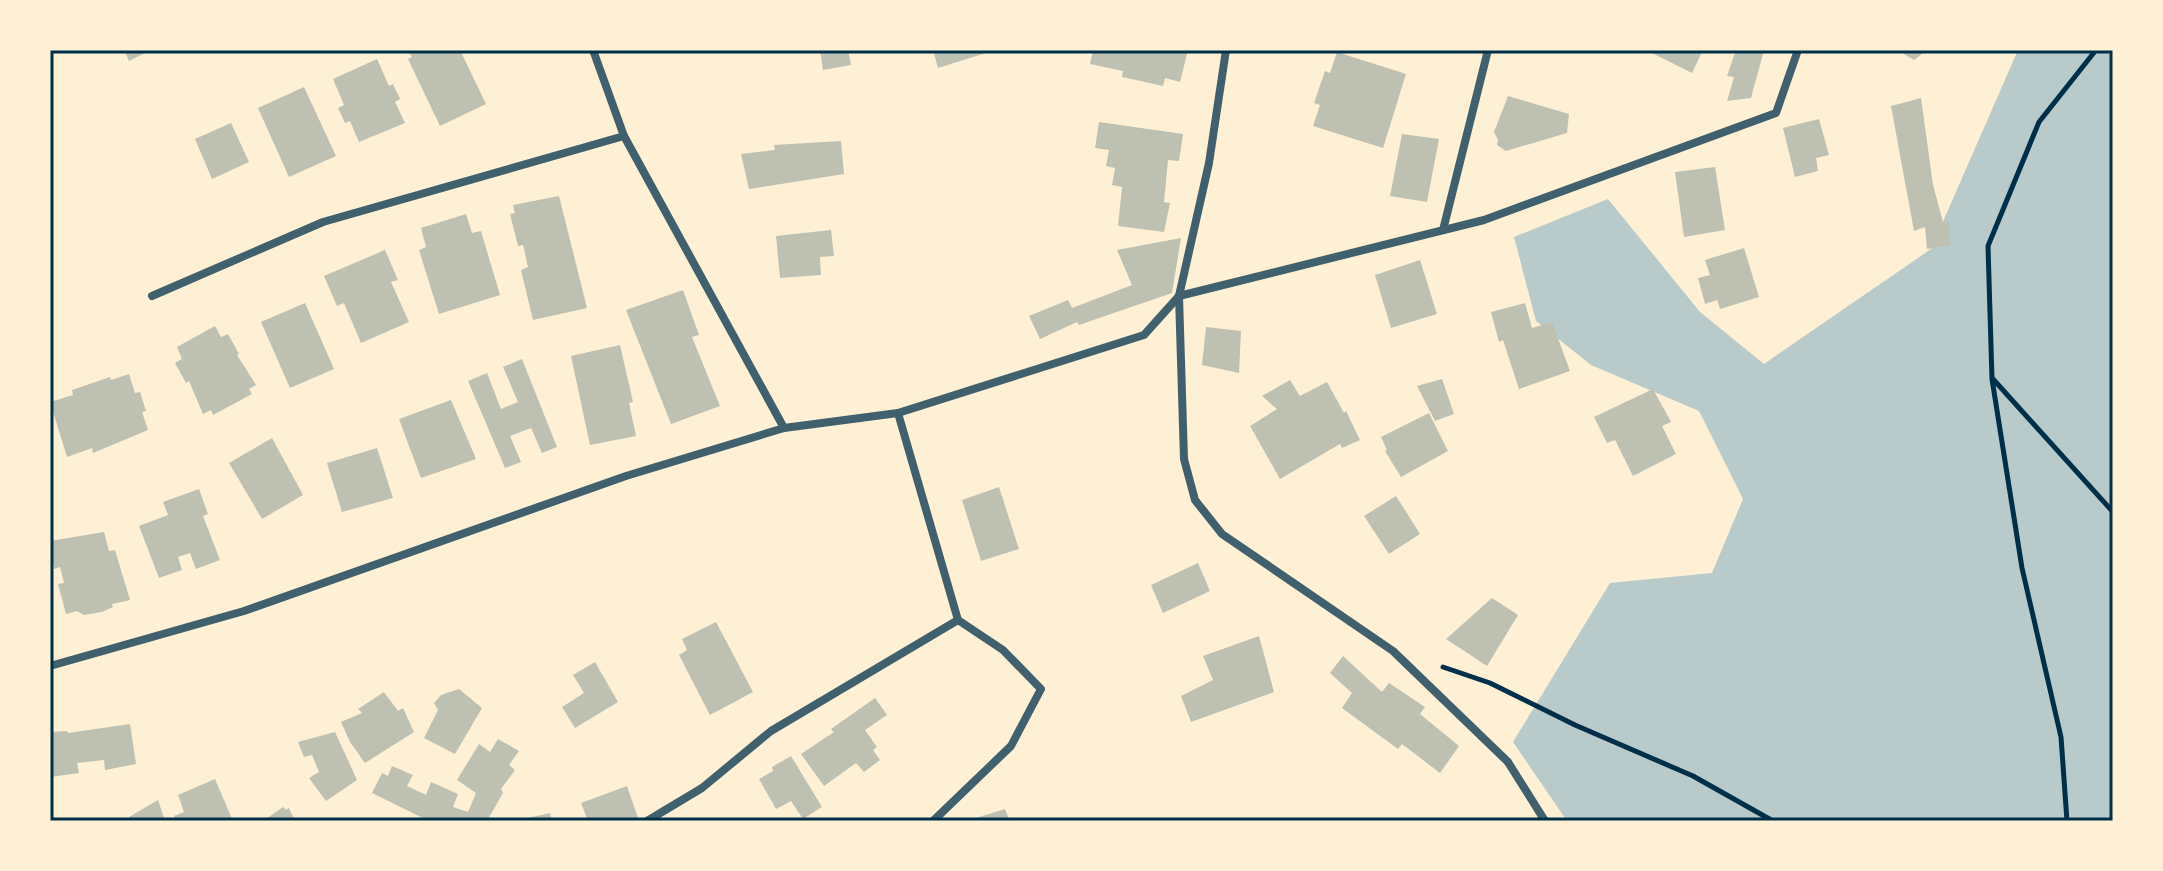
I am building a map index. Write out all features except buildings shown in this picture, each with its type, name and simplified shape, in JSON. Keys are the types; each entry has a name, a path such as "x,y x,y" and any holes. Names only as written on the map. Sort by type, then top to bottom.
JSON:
{"street":[{"path":"593,50 624,136 784,428"},
{"path":"1226,50 1209,163 1179,296 1184,459 1195,500 1222,534 1393,651 1508,762 1545,821"},
{"path":"1443,230 1488,50"},
{"path":"50,666 244,611 626,476 784,428 898,413 1144,335 1179,296 1484,220 1776,113 1798,50"},
{"path":"152,296 323,222 624,136"},
{"path":"898,413 958,620 1003,650 1041,689 1011,746 933,821"},
{"path":"647,821 702,788 771,731 958,620"}],"path":[{"path":"2067,821 2061,737 2022,568 1992,379 1988,246 2039,122 2096,50"},
{"path":"1992,379 2113,512"},
{"path":"1434,665 1490,683 1575,725 1693,776 1773,821"}],"shaded area":[{"path":"2018,50 2113,50 2113,821 1567,821 1513,742 1610,583 1712,573 1743,499 1699,411 1591,365 1536,321 1514,237 1608,199 1700,312 1764,364 1931,249"}]}
